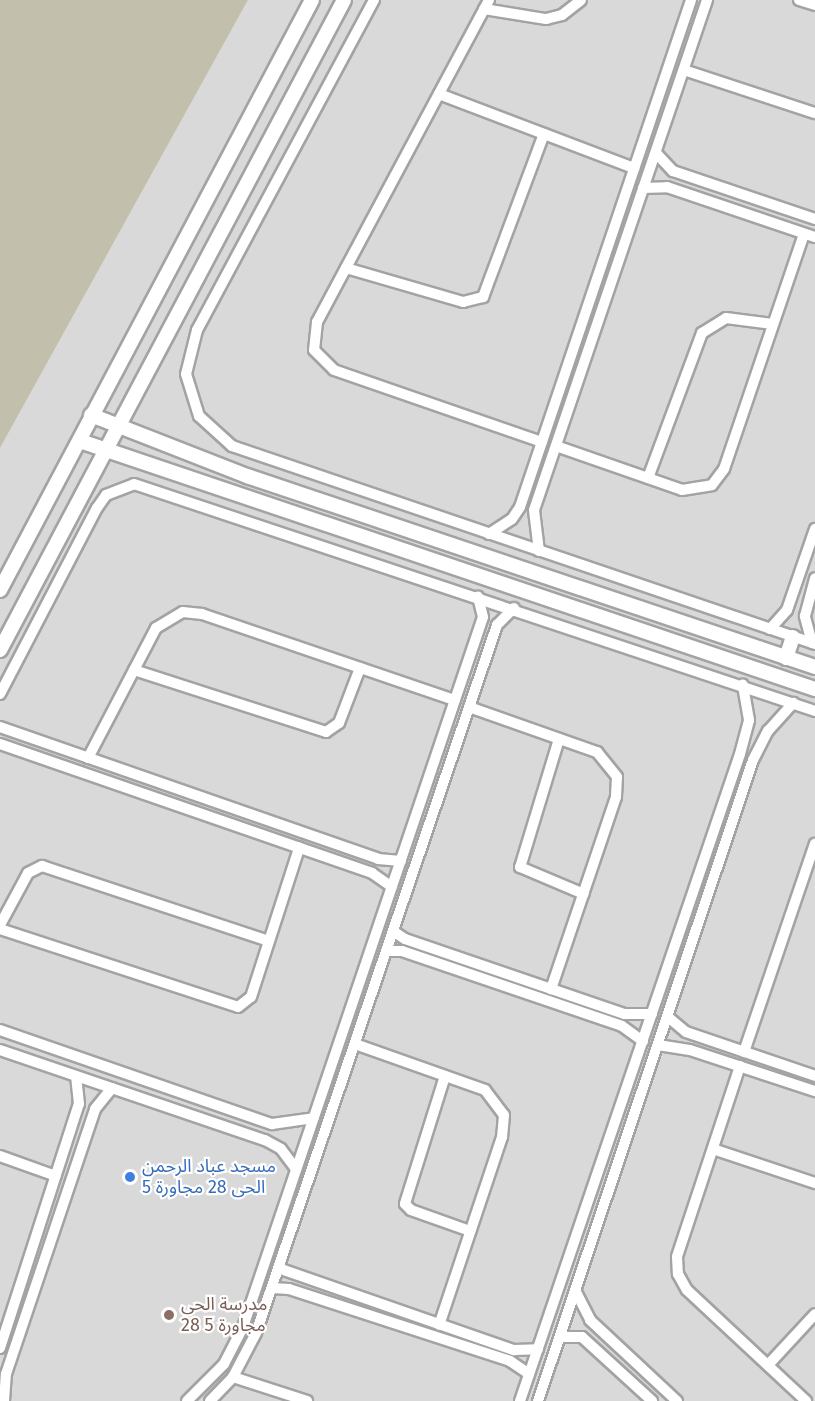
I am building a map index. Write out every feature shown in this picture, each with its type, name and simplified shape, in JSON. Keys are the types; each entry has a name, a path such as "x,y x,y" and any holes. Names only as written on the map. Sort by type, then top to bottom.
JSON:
{"street":[{"path":"0,590 312,0"},
{"path":"0,650 344,0"},
{"path":"374,0 197,330 187,363 189,396 199,417 232,446 814,644"},
{"path":"542,442 322,362 312,336 487,4 546,19 562,15 580,0"},
{"path":"489,534 517,513 691,0"},
{"path":"539,551 533,518 707,0"},
{"path":"799,0 815,5"},
{"path":"684,70 815,113"},
{"path":"439,94 634,168"},
{"path":"346,268 463,302 483,297 544,134"},
{"path":"656,153 673,171 815,219"},
{"path":"556,446 692,491 719,478 773,324 809,235 667,187 643,188"},
{"path":"648,478 702,333 726,318 773,324"},
{"path":"91,415 248,476 815,668"},
{"path":"80,441 815,689"},
{"path":"242,497 248,476"},
{"path":"0,694 97,508 112,491 134,484 514,608 815,711"},
{"path":"770,629 787,610 815,529"},
{"path":"814,644 805,616 815,578"},
{"path":"187,1401 214,1375 234,1346 314,1118 483,618 478,597"},
{"path":"210,1401 233,1377 256,1333 499,621 514,608"},
{"path":"88,758 156,628 183,612 202,614 455,700"},
{"path":"786,657 792,637"},
{"path":"134,670 326,732 339,723 360,668"},
{"path":"520,1401 746,733 743,686"},
{"path":"538,1401 753,760 768,731 794,703"},
{"path":"470,707 597,752 617,777 616,797 551,989"},
{"path":"0,727 378,859 401,861"},
{"path":"559,739 520,867 584,894"},
{"path":"0,744 378,875 392,887"},
{"path":"744,1052 815,844"},
{"path":"0,929 232,1007 243,1005 251,997 299,848"},
{"path":"0,925 28,873 42,866 269,941"},
{"path":"393,931 405,939 624,1014 652,1014"},
{"path":"387,951 402,951 622,1026 643,1041"},
{"path":"668,1017 694,1035 815,1076"},
{"path":"0,1030 272,1124 314,1118"},
{"path":"690,1050 694,1035"},
{"path":"355,1044 485,1090 504,1115 502,1137 439,1325"},
{"path":"658,1045 690,1050 815,1091"},
{"path":"0,1050 265,1140 281,1149 296,1169"},
{"path":"740,1066 677,1257 678,1274 687,1290 806,1401"},
{"path":"0,1348 79,1104 76,1076"},
{"path":"445,1076 404,1199 411,1210 470,1231"},
{"path":"2,1400 6,1374 95,1109 112,1088"},
{"path":"612,1132 627,1136"},
{"path":"712,1149 815,1183"},
{"path":"0,1156 56,1176"},
{"path":"278,1269 514,1350 538,1349"},
{"path":"272,1288 289,1289 510,1361 529,1374"},
{"path":"575,1290 590,1320 677,1401"},
{"path":"768,1365 815,1314"},
{"path":"560,1337 582,1337 652,1401"},
{"path":"233,1377 307,1401"}],"shaded area":[{"path":"0,0 248,0 0,448"},
{"path":"248,0 815,0 815,1401 0,1401 0,448"}],"place":[{"name":"مسجد عباد الرحمن الحى 28 مجاورة 5","path":"130,1177"},
{"name":"مدرسة الحى 28 مجاورة 5","path":"169,1315"}]}
